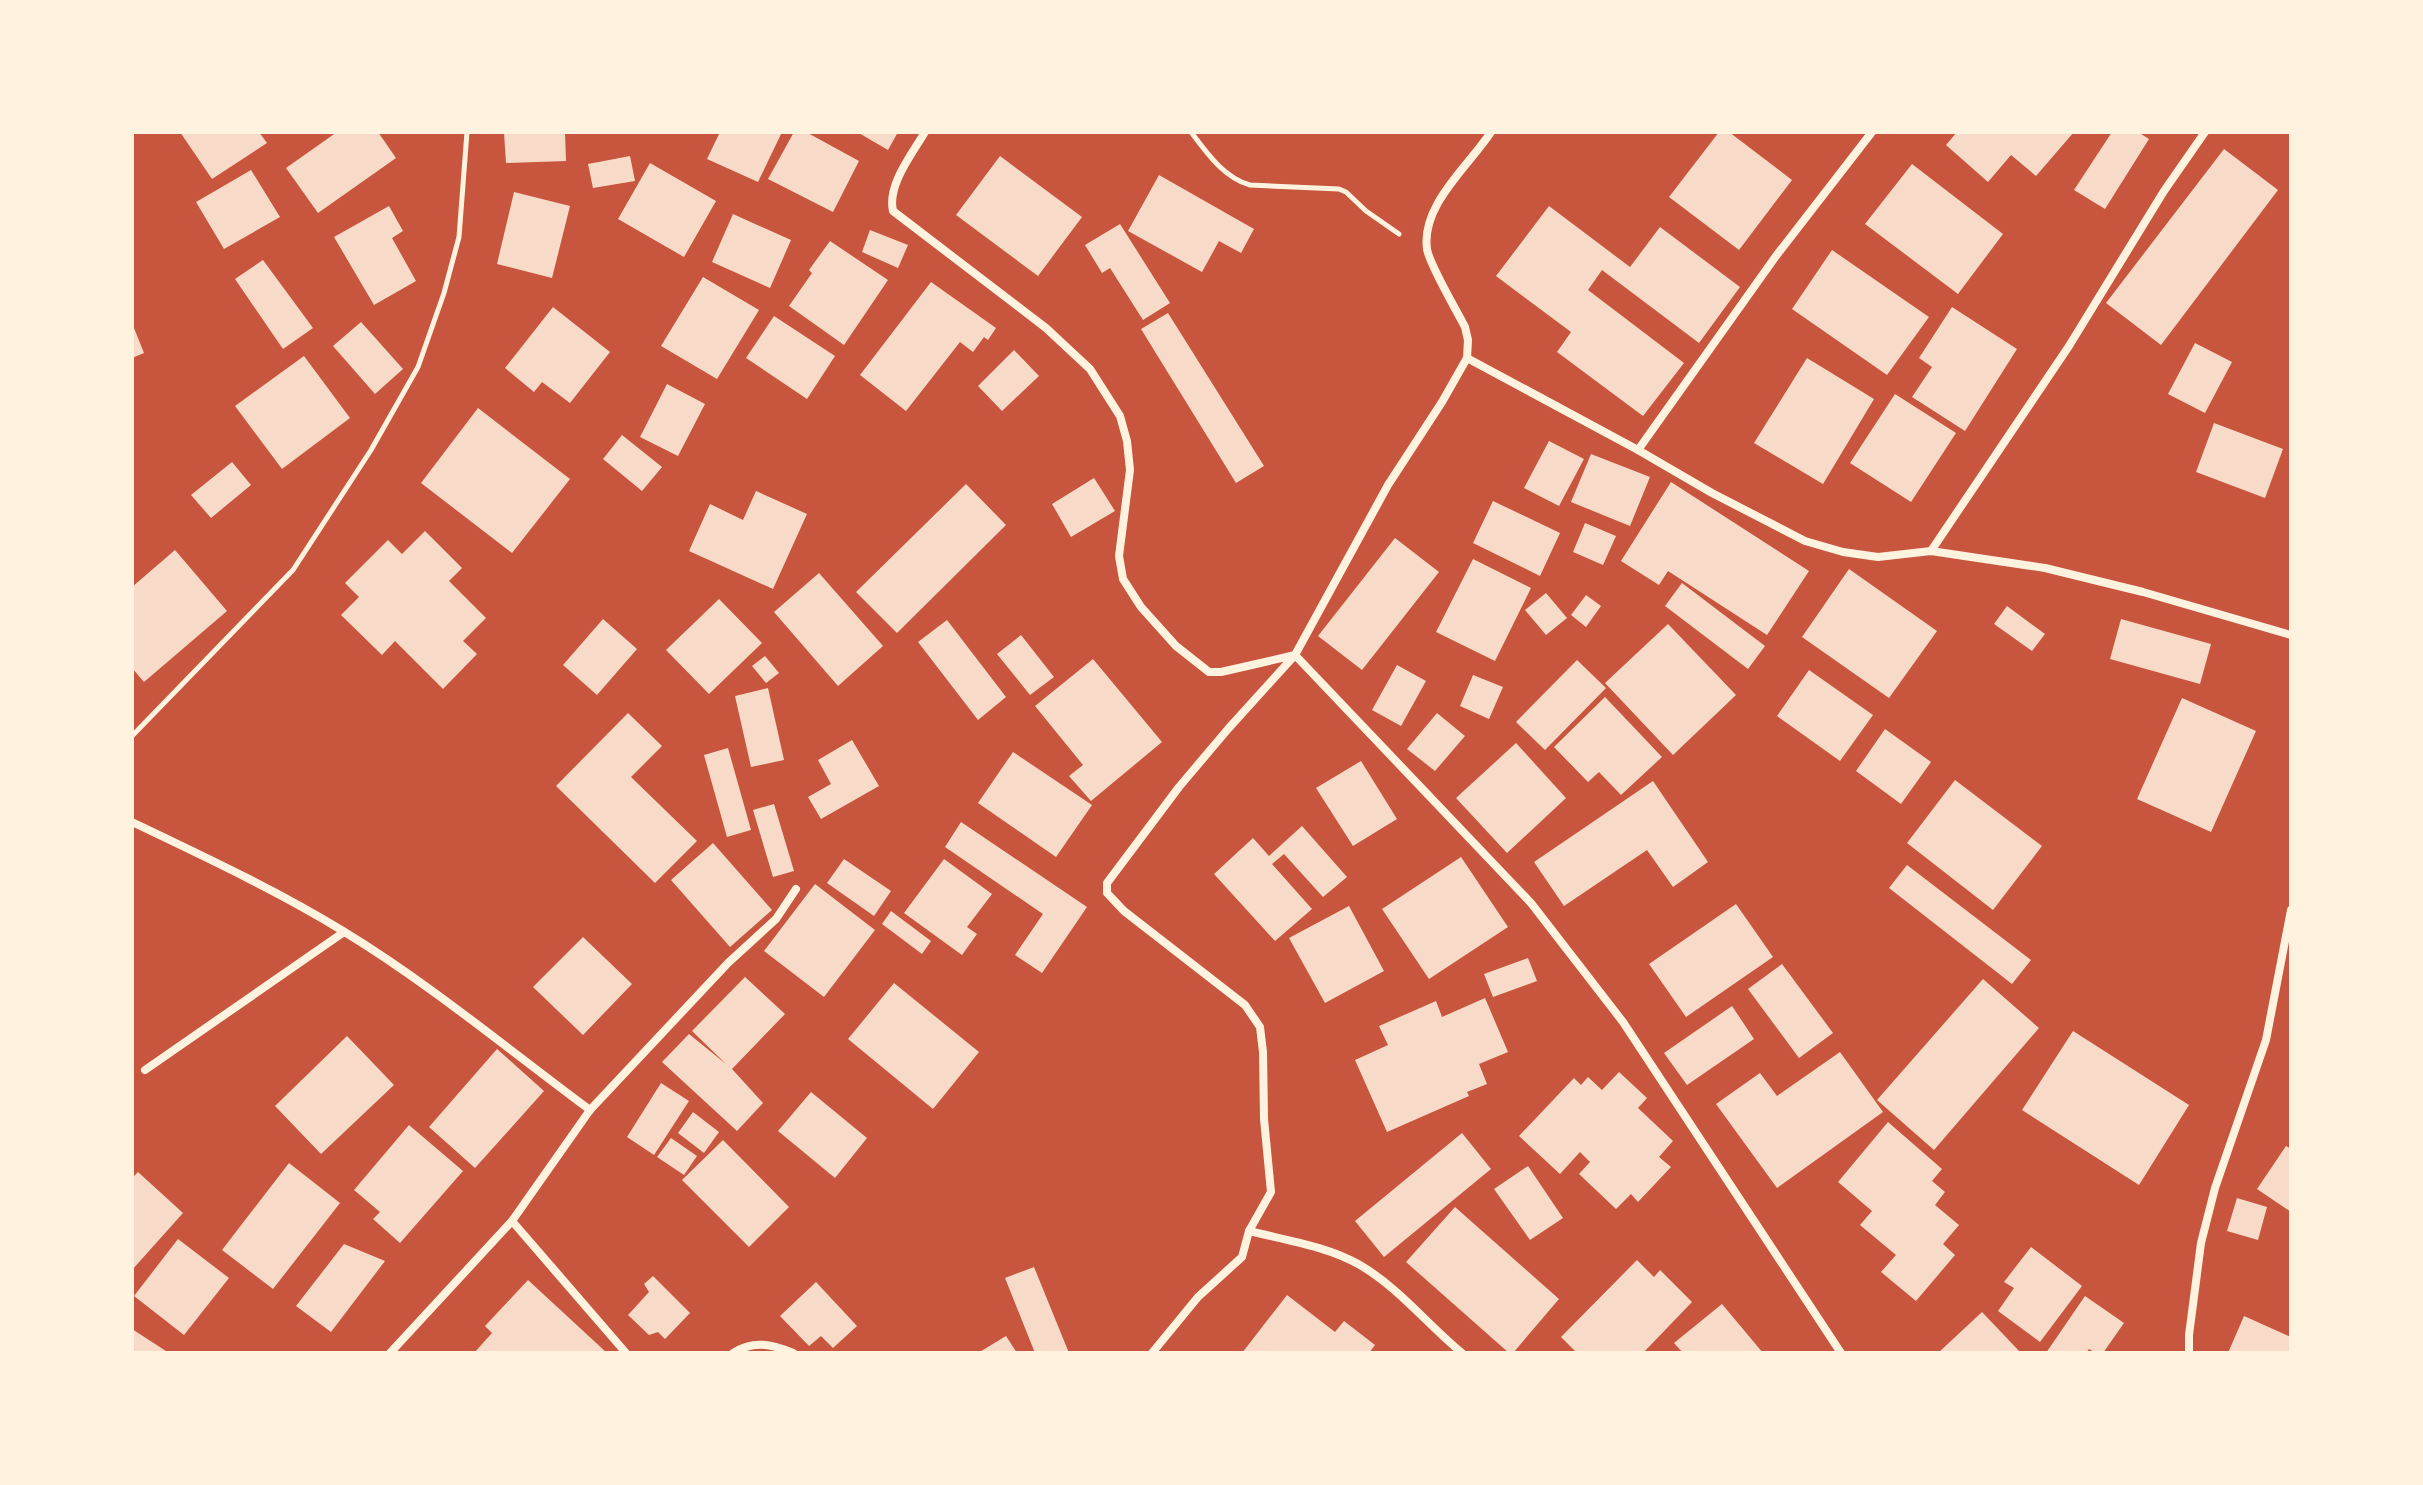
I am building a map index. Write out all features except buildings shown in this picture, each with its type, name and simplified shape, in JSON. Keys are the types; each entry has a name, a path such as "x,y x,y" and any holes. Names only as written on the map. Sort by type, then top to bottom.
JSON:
{"street":[{"path":"925,132 900,174 893,198 893,211 1046,328 1090,369 1120,416 1130,470 1119,556 1123,579 1141,607 1176,646 1209,672 1295,655"},
{"path":"1152,1353 1198,1297 1242,1257 1249,1231 1271,1192 1264,1119 1263,1052 1260,1027 1245,1005 1124,911 1105,889 1122,861 1179,787 1295,655 1388,485 1467,358 1465,327 1427,251 1428,225 1437,202 1491,132"},
{"path":"1638,450 1776,256 1872,132"},
{"path":"1931,551 2069,346 2164,191 2205,132"},
{"path":"1467,358 1805,541 1843,552 1878,557 1931,551 2045,568 2143,592 2291,635"},
{"path":"1295,655 1531,903 1623,1022 1841,1353"},
{"path":"132,822 226,867 344,932 440,998 590,1110"},
{"path":"390,1353 512,1221 590,1110 728,963 776,919 796,889"},
{"path":"2189,1353 2201,1243 2215,1188 2266,1040 2291,910"},
{"path":"145,1070 344,932"},
{"path":"512,1221 626,1353"},
{"path":"1249,1231 1329,1251 1360,1265 1397,1292 1462,1353"},
{"path":"733,1353 751,1345 767,1344 793,1353"}],"path":[{"path":"132,736 293,570 371,450 418,367 444,293 459,237 467,132"},
{"path":"1191,132 1210,156 1238,182 1271,187 1331,187 1346,192 1366,211 1427,251"}]}
